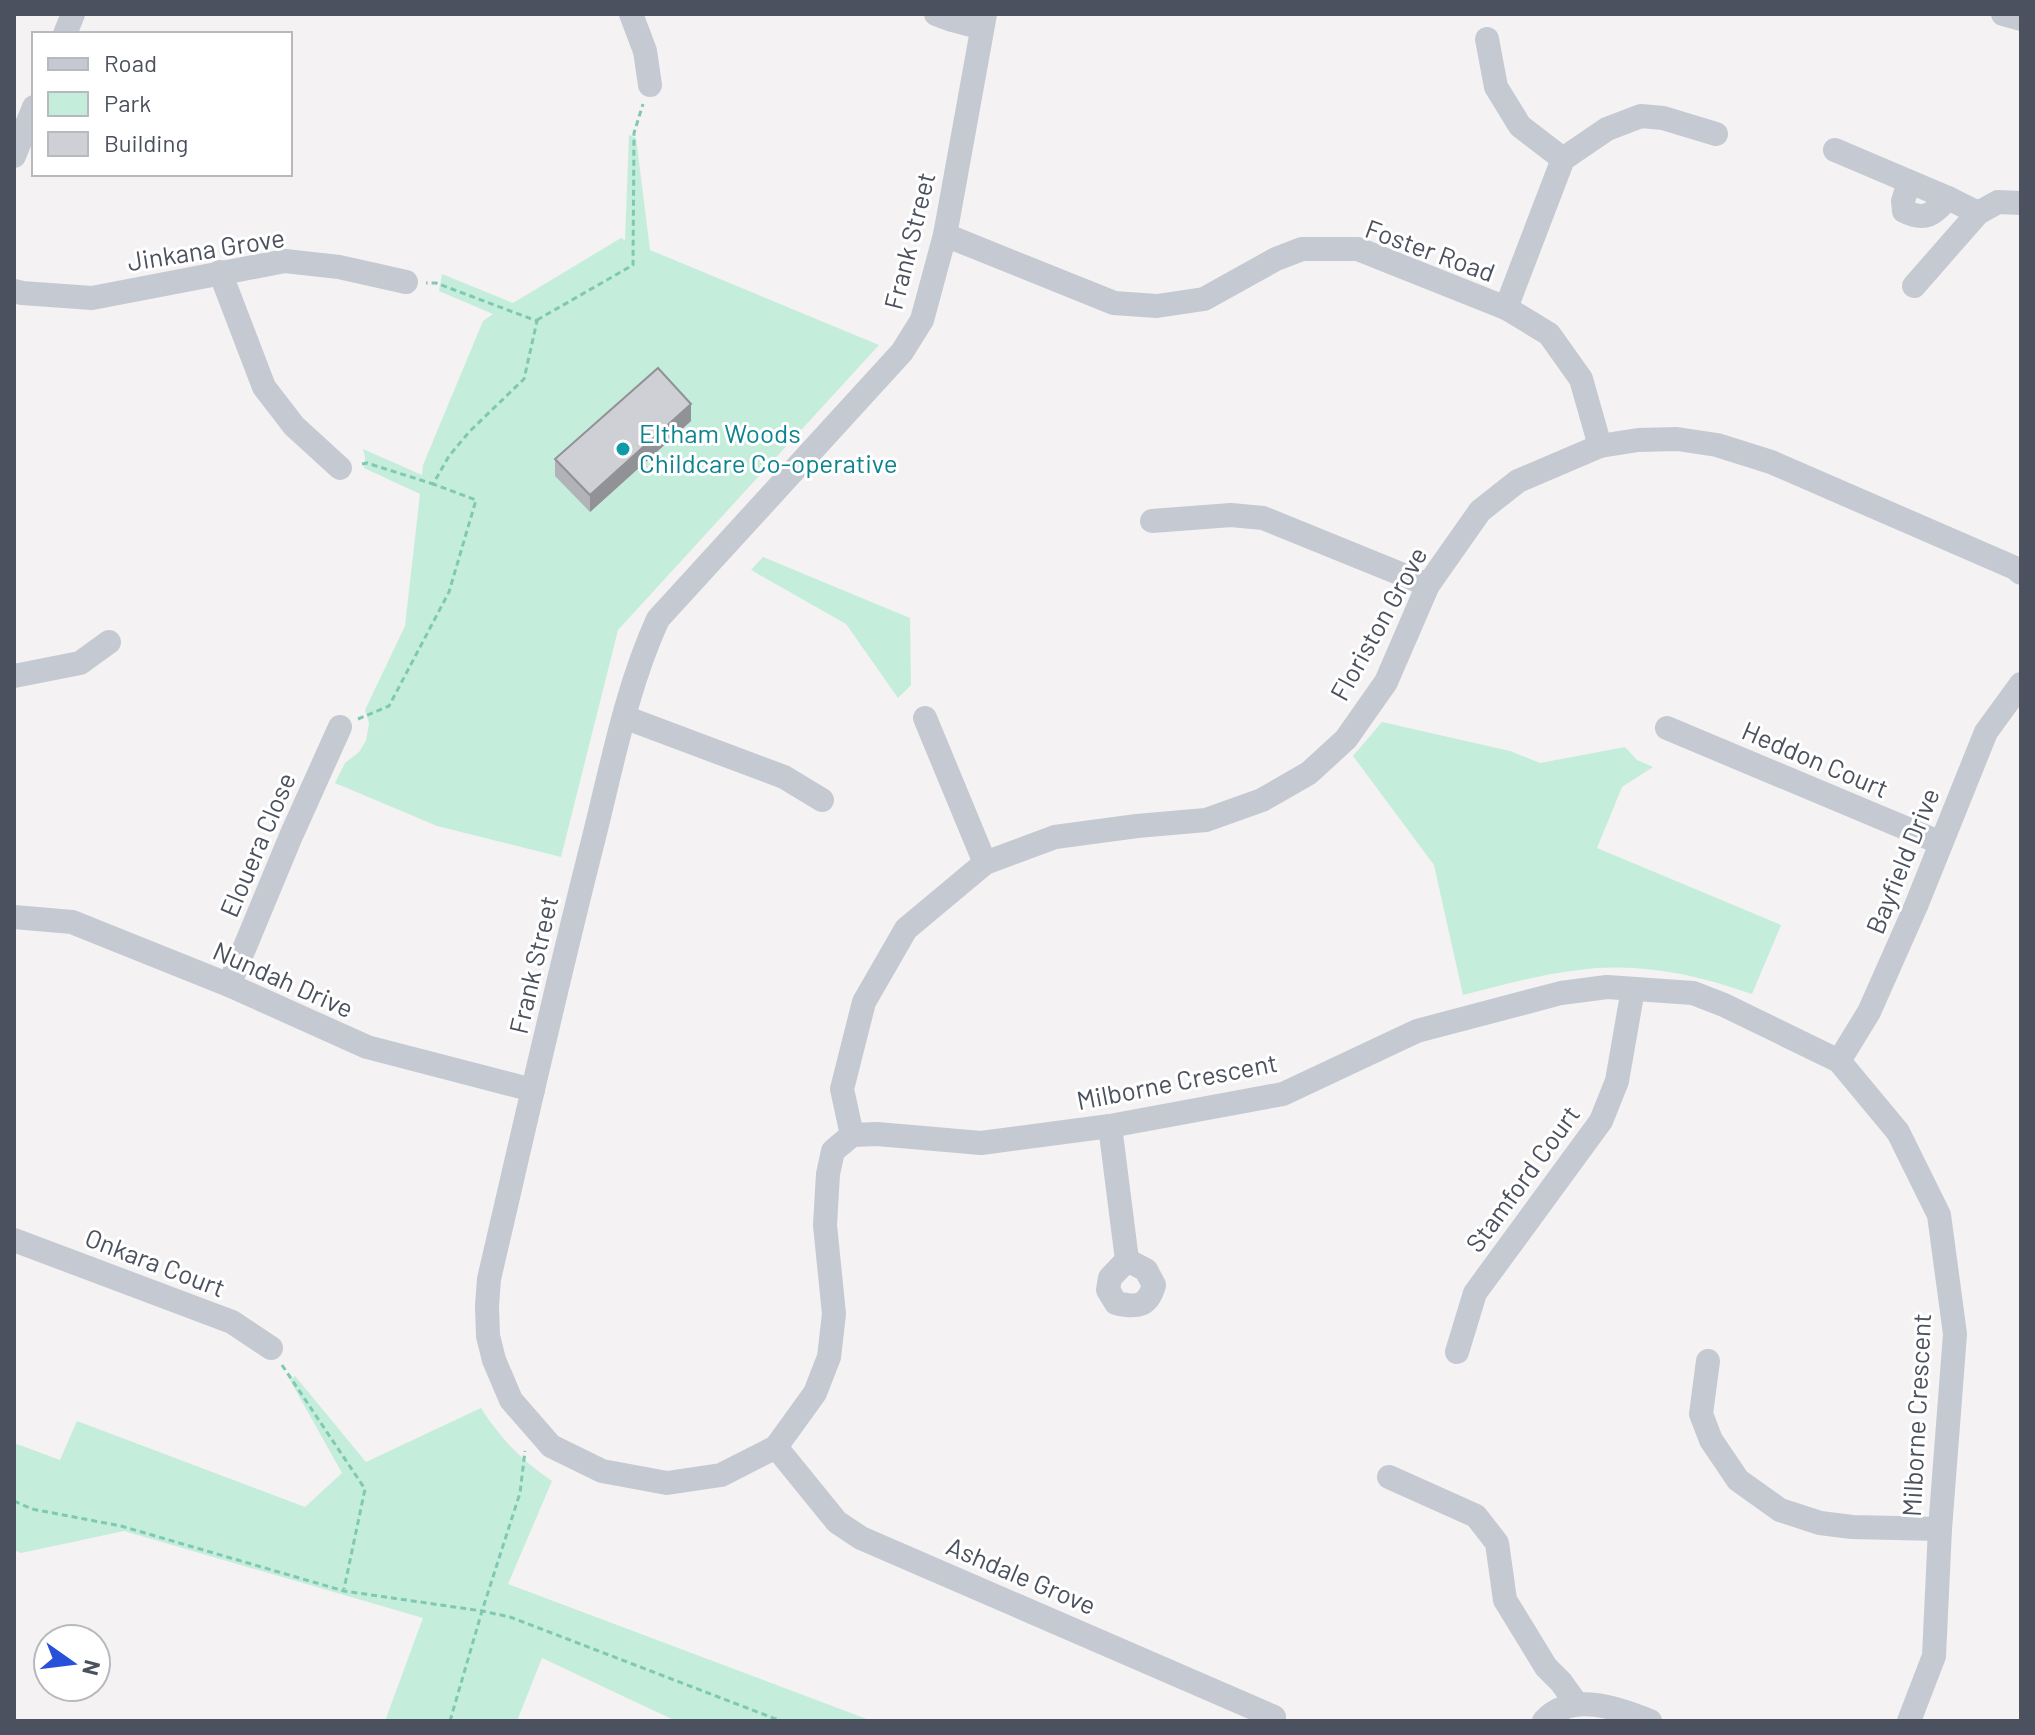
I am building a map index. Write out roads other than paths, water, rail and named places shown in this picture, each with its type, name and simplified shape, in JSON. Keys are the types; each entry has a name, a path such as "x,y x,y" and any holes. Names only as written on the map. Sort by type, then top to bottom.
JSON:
{"street":[{"path":"631,14 645,51 650,85"},
{"path":"936,14 952,20 984,21"},
{"path":"2003,14 2021,19"},
{"name":"Frank Street","path":"852,1135 833,1151 828,1174 825,1225 834,1314 829,1357 815,1393 776,1447 721,1475 667,1483 602,1471 551,1446 511,1400 494,1360 488,1336 489,1279 624,717 641,660 658,619 902,352 922,320 945,235 984,21"},
{"path":"1487,39 1496,87 1520,126 1563,159"},
{"path":"16,144 32,111"},
{"path":"1506,308 1563,159 1607,129 1641,116 1663,118 1716,134"},
{"path":"1835,150 1978,213"},
{"path":"1914,286 1978,213 1998,202 2021,203"},
{"name":"Foster Road","path":"945,235 1114,303 1157,306 1204,299 1276,259 1302,249 1358,249 1506,308 1549,334 1581,379 1600,446"},
{"name":"Jinkana Grove","path":"14,291 92,298 285,261 339,267 406,282"},
{"path":"220,272 264,387 294,426 340,468"},
{"name":"Floriston Grove","path":"852,1135 842,1089 864,1002 906,929 985,863 1055,837 1206,820 1262,800 1309,773 1346,739 1386,682 1428,585 1480,511 1518,481 1600,446 1638,440 1677,439 1717,445 1771,462 2021,573"},
{"path":"1152,521 1231,515 1263,518 1428,585"},
{"path":"14,676 80,663 109,642"},
{"name":"Bayfield Drive","path":"1839,1061 1869,1012 1916,906 1986,732 2021,684"},
{"path":"624,717 784,777 822,800"},
{"path":"925,718 985,863"},
{"name":"Elouera Close","path":"229,985 340,727"},
{"name":"Heddon Court","path":"1667,728 1941,843"},
{"name":"Nundah Drive","path":"14,917 72,922 229,985 367,1047 533,1090"},
{"name":"Milborne Crescent","path":"852,1135 877,1134 981,1143 1110,1126 1283,1094 1417,1031 1561,993 1607,987 1693,993 1839,1061 1898,1132 1939,1215 1955,1334 1934,1656 1909,1721"},
{"name":"Stamford Court","path":"1457,1352 1475,1293 1601,1121 1617,1081 1633,989"},
{"path":"1110,1126 1127,1260"},
{"name":"Onkara Court","path":"14,1240 232,1322 271,1348"},
{"path":"1708,1361 1701,1414 1711,1440 1738,1480 1780,1510 1820,1523 1940,1529"},
{"name":"Ashdale Grove","path":"776,1447 837,1522 861,1538 1274,1717"},
{"path":"1389,1477 1476,1516 1497,1543 1505,1600 1546,1667 1576,1703"},
{"path":"1544,1721 1576,1703 1626,1712 1650,1721"}],"place":[{"name":"Eltham Woods Childcare Co-operative","path":"623,449"}]}
